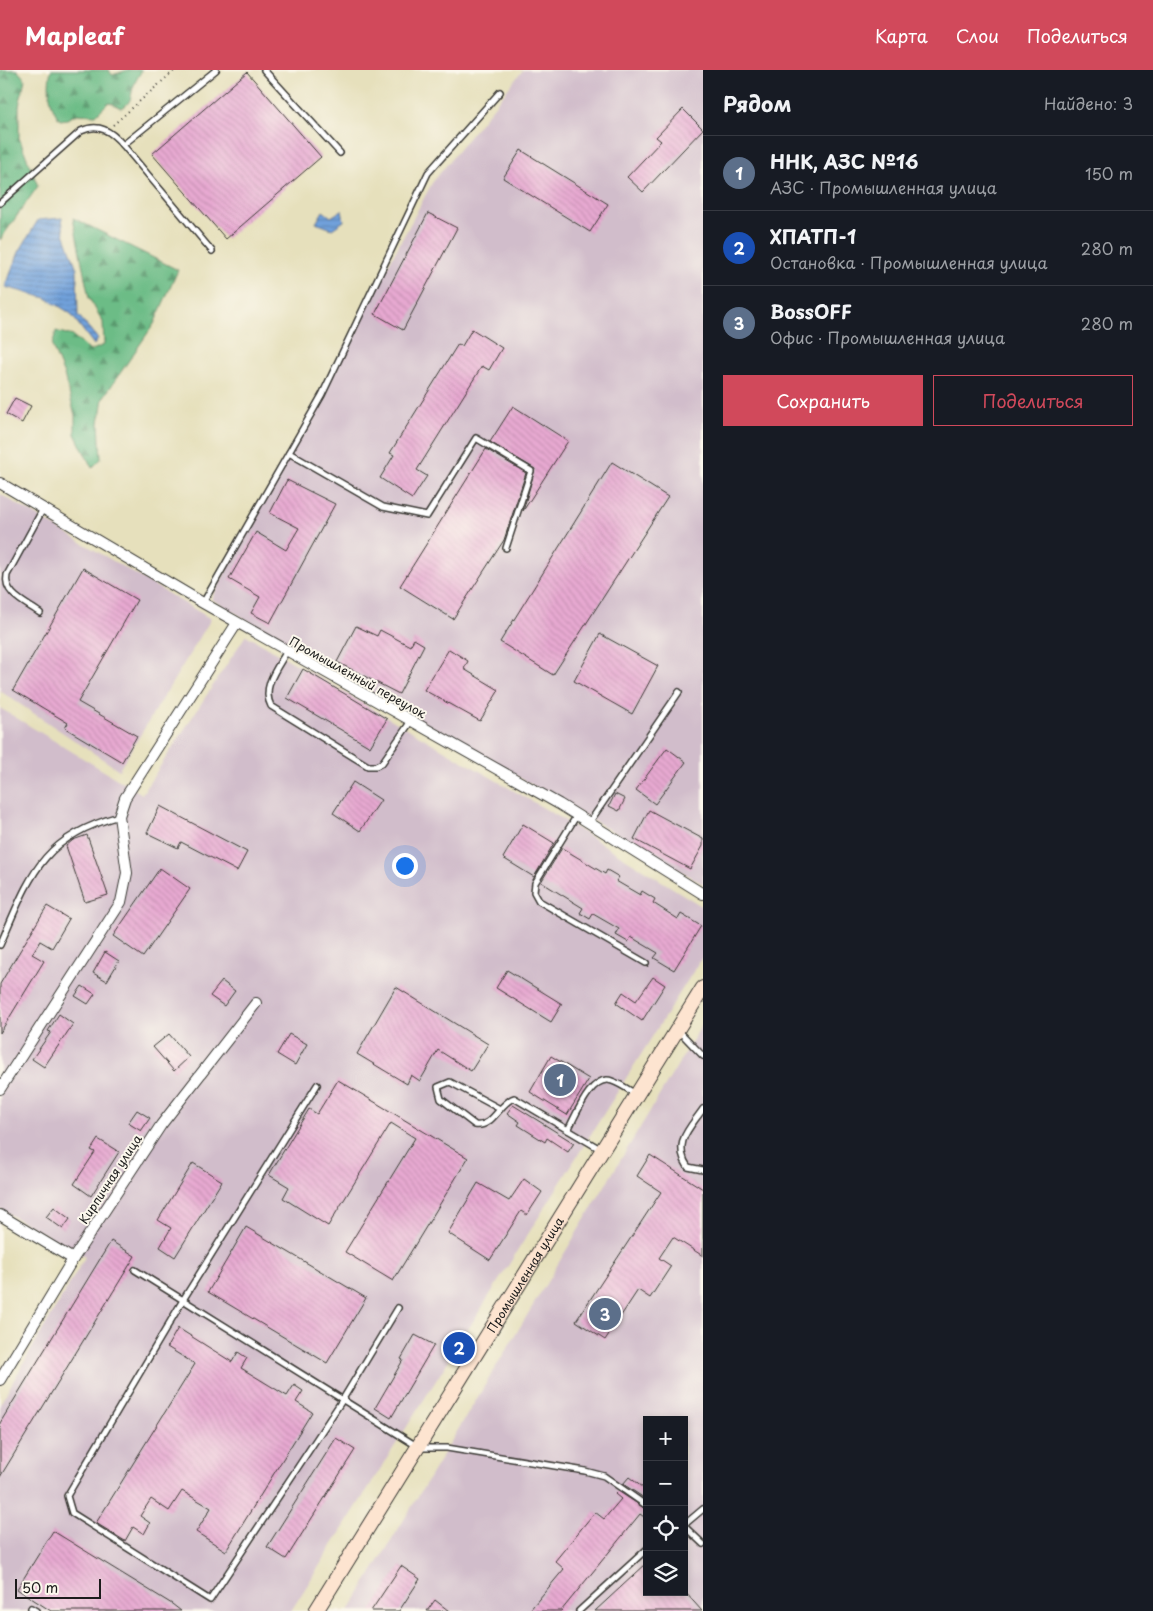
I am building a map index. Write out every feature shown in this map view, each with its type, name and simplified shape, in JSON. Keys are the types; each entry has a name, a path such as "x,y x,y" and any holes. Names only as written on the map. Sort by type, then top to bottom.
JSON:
{"street":[{"name":"Промышленный переулок","path":"0,483 203,604 576,815 703,894"},
{"path":"0,1089 121,902 127,873 119,816 125,798 238,623"},
{"name":"Промышленная улица","path":"316,1611 420,1448 703,988"},
{"name":"Кирпичная улица","path":"0,1380 73,1259 161,1125 256,1003"},
{"path":"0,1215 73,1259"}],"lane":[{"path":"123,145 216,70"},
{"path":"264,70 340,153"},
{"path":"203,604 322,395 428,173 500,92"},
{"path":"0,203 77,134 88,128 108,130 123,145 212,252"},
{"path":"289,453 383,507 427,516 476,438 531,471 506,548"},
{"path":"40,613 10,592 5,584 7,575 43,509"},
{"path":"287,651 267,688 267,698 271,706 368,766 376,766 382,763 411,721"},
{"path":"589,823 679,692"},
{"path":"576,815 535,883 534,892 539,901 646,963"},
{"path":"0,945 29,879 48,852 69,836 95,823 119,816"},
{"path":"678,1030 703,1056"},
{"path":"568,1130 592,1086 601,1081 611,1080 637,1095"},
{"path":"500,1109 450,1082 438,1087 441,1099 475,1125 481,1126 487,1123 514,1098 603,1150"},
{"path":"317,1085 183,1300 67,1496 72,1512 210,1600 343,1399 398,1308"},
{"path":"703,1108 684,1137 681,1146 682,1157 688,1166 703,1170"},
{"path":"135,1270 420,1448 447,1448 585,1471 604,1476 643,1503"},
{"path":"688,1522 703,1509"},
{"path":"688,1528 703,1544"},
{"path":"579,1611 645,1551"}],"path":[{"path":"108,130 175,70"}],"shaded area":[{"path":"523,70 703,70 703,884 211,599 432,183"},
{"path":"0,494 211,619 119,770 0,691"},
{"path":"246,635 559,817 703,907 703,956 291,1611 0,1611 0,1404 85,1257 0,1209 0,708 142,794"},
{"path":"703,1023 703,1611 349,1611"}],"green space":[{"path":"0,70 17,70 25,79 19,106 19,138 38,186 0,240"},
{"path":"51,70 109,70 112,75 128,70 142,70 134,85 128,104 125,106 121,108 109,102 96,115 77,114 60,120 51,103 49,83"},
{"path":"73,218 178,270 154,324 103,398 99,423 101,459 92,468 75,434 75,415 64,375 52,346 56,331 73,336 90,351 104,345 103,322 89,298"}],"water":[{"path":"342,210 344,221 332,229 316,223 323,211 331,217"},
{"path":"62,218 64,233 77,269 78,315 98,339 94,345 70,313 46,298 5,287 19,252 38,220"}],"building":[{"path":"247,72 321,157 226,239 152,154"},
{"path":"683,109 703,129 643,192 627,177 661,141 656,137"},
{"path":"521,150 608,204 590,232 503,178"},
{"path":"428,213 457,228 403,330 375,314"},
{"path":"472,329 502,348 489,370 482,366 417,470 427,476 412,499 380,478 394,455 390,453 458,344 462,346"},
{"path":"15,398 31,406 22,423 6,414"},
{"path":"513,406 568,441 523,511 535,469 490,442"},
{"path":"486,449 526,473 504,540 453,619 400,586"},
{"path":"612,462 668,497 553,675 500,642"},
{"path":"287,480 335,504 270,623 251,613 260,597 229,579 256,532 286,550 299,528 270,513"},
{"path":"83,568 137,600 78,702 137,736 122,762 65,728 68,723 13,690"},
{"path":"356,626 377,636 380,630 410,646 414,639 424,645 399,694 337,662"},
{"path":"600,634 658,666 632,714 574,681"},
{"path":"449,649 468,661 464,669 499,690 480,721 424,690"},
{"path":"303,669 387,719 370,747 287,698"},
{"path":"667,748 686,762 655,804 636,790"},
{"path":"353,782 381,800 360,831 333,813"},
{"path":"615,794 625,799 619,811 609,806"},
{"path":"160,806 247,852 237,871 181,842 178,848 147,833"},
{"path":"649,810 703,839 703,846 690,869 634,839"},
{"path":"523,824 554,843 534,877 503,858"},
{"path":"87,835 108,895 85,902 66,846 73,840"},
{"path":"562,848 605,874 607,870 619,877 616,881 640,895 642,891 655,899 653,903 678,919 681,914 701,926 674,970 654,958 658,953 631,937 628,942 616,935 619,929 593,914 590,919 580,913 583,908 541,882"},
{"path":"160,868 190,889 143,957 113,936"},
{"path":"47,906 69,919 52,948 40,941 32,954 44,961 0,1033 0,984"},
{"path":"105,952 119,961 107,981 93,973"},
{"path":"507,970 562,1004 551,1022 496,988"},
{"path":"653,977 665,985 642,1021 616,1003 623,992 636,1001"},
{"path":"222,981 235,991 224,1006 210,996"},
{"path":"82,986 95,994 88,1004 75,996"},
{"path":"396,987 488,1044 471,1071 438,1050 420,1081 411,1075 407,1084 357,1054"},
{"path":"59,1014 73,1024 44,1067 32,1059 51,1032 48,1031"},
{"path":"169,1034 189,1057 174,1071 153,1047"},
{"path":"289,1034 307,1044 295,1065 277,1054"},
{"path":"551,1056 589,1079 567,1115 530,1092"},
{"path":"338,1080 468,1158 393,1281 345,1252 415,1138 391,1123 328,1226 283,1198 289,1187 269,1175 309,1109 317,1114"},
{"path":"513,1105 574,1143 568,1152 547,1138 545,1142 518,1125 520,1122 507,1113"},
{"path":"137,1110 150,1118 141,1131 128,1123"},
{"path":"98,1139 119,1152 91,1196 74,1184 95,1152 91,1150"},
{"path":"650,1155 703,1189 703,1256 673,1237 659,1258 671,1266 650,1298 638,1290 605,1340 576,1321 661,1192 637,1176"},
{"path":"193,1163 222,1181 175,1257 160,1247 171,1228 158,1220"},
{"path":"524,1179 542,1192 527,1215 521,1211 490,1260 448,1233 478,1183 509,1201"},
{"path":"54,1207 70,1219 63,1229 46,1217"},
{"path":"246,1227 366,1298 327,1363 208,1292"},
{"path":"111,1241 135,1256 0,1477 0,1423"},
{"path":"178,1328 232,1362 238,1352 247,1358 241,1368 287,1396 294,1385 303,1391 296,1402 312,1412 226,1551 196,1532 211,1508 182,1491 169,1511 151,1499 140,1516 150,1523 144,1534 133,1527 125,1541 96,1523 195,1364 167,1347"},
{"path":"415,1335 434,1345 391,1418 375,1408"},
{"path":"336,1438 355,1450 286,1559 267,1547"},
{"path":"629,1477 643,1488 643,1497 623,1484"},
{"path":"618,1491 643,1507 643,1516 640,1514 561,1611 529,1611 564,1569 555,1561 595,1512 604,1519 621,1499 615,1494"},
{"path":"53,1531 181,1611 51,1611 17,1589"},
{"path":"401,1566 420,1579 399,1611 371,1611"},
{"path":"643,1567 643,1596 688,1595 702,1611 595,1611"},
{"path":"435,1600 449,1611 427,1611"}],"place":[{"name":"ННК, АЗС №16","path":"560,1080"},
{"name":"BossOFF","path":"605,1314"},
{"name":"ХПАТП-1","path":"459,1348"}]}
